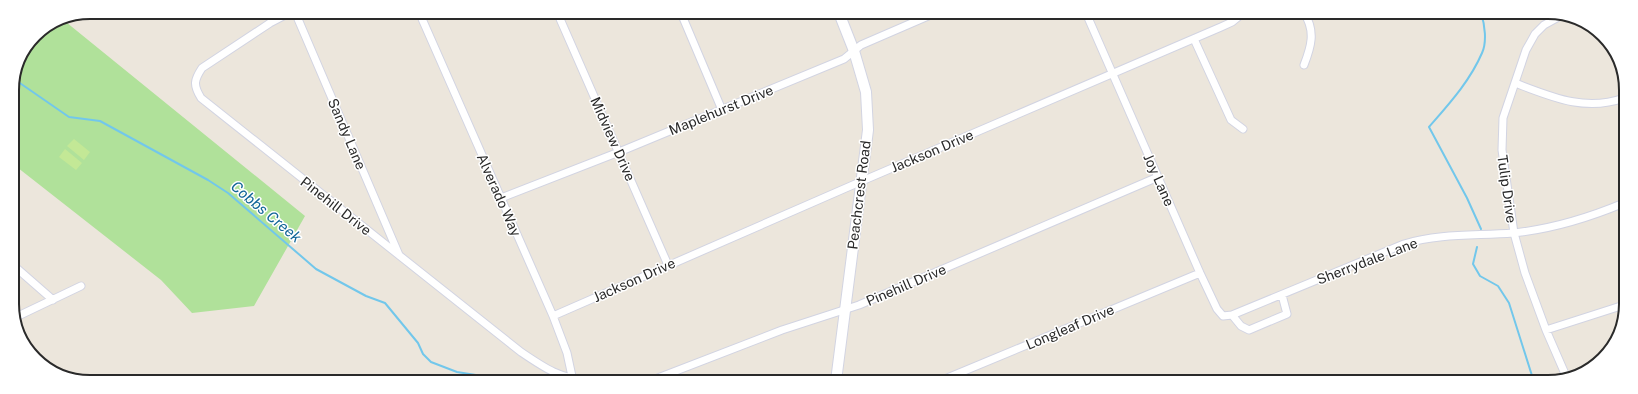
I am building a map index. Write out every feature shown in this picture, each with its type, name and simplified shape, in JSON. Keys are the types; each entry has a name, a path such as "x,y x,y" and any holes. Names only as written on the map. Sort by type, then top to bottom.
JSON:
{"street":[{"name":"Pinehill Drive","path":"278,19 264,26 202,68 196,77 196,90 201,98 521,352 560,375"},
{"name":"Sandy Lane","path":"298,19 400,256"},
{"name":"Alverado Way","path":"422,19 553,316 567,353 572,375"},
{"name":"Midview Drive","path":"560,19 668,265"},
{"path":"684,19 722,110"},
{"name":"Peachcrest Road","path":"837,375 844,309 862,181 868,116 866,92 854,51 841,19"},
{"name":"Maplehurst Drive","path":"501,198 619,152 844,59 861,44 921,19"},
{"name":"Joy Lane","path":"1089,19 1217,309 1223,316 1232,315"},
{"name":"Jackson Drive","path":"553,316 862,181 1194,39 1236,19"},
{"path":"1304,65 1312,41 1312,30 1308,19"},
{"name":"Tulip Drive","path":"1554,20 1544,25 1535,34 1526,50 1503,118 1502,150 1514,233 1525,273 1546,330 1565,373"},
{"path":"1194,39 1231,120 1244,129"},
{"path":"1515,83 1558,99 1580,103 1596,104 1619,99"},
{"name":"Pinehill Drive","path":"666,375 782,330 859,305 1158,177"},
{"name":"Sherrydale Lane","path":"1232,315 1404,244 1420,239 1448,236 1514,233 1574,222 1619,205"},
{"path":"19,270 52,300"},
{"name":"Longleaf Drive","path":"954,375 1200,273"},
{"path":"20,315 81,286"},
{"path":"1232,315 1241,326 1249,330 1287,314 1282,295"},
{"path":"1546,330 1619,307"}],"green space":[{"path":"67,23 305,216 254,306 192,313 161,280 19,169 19,86 21,72 24,63 37,43 51,31 63,24"},
{"path":"74,139 90,152 84,160 67,146"},
{"path":"65,149 82,163 76,170 59,157"}],"waterway":[{"path":"1481,229 1467,198 1429,127 1465,83 1484,49 1485,33 1483,19"},
{"name":"Cobbs Creek","path":"20,83 69,117 100,121 208,180 228,193 316,269 366,296 385,303 418,343 423,354 431,362 457,372 476,375"},
{"path":"1477,247 1473,264 1480,276 1498,286 1509,303 1532,375"}]}
